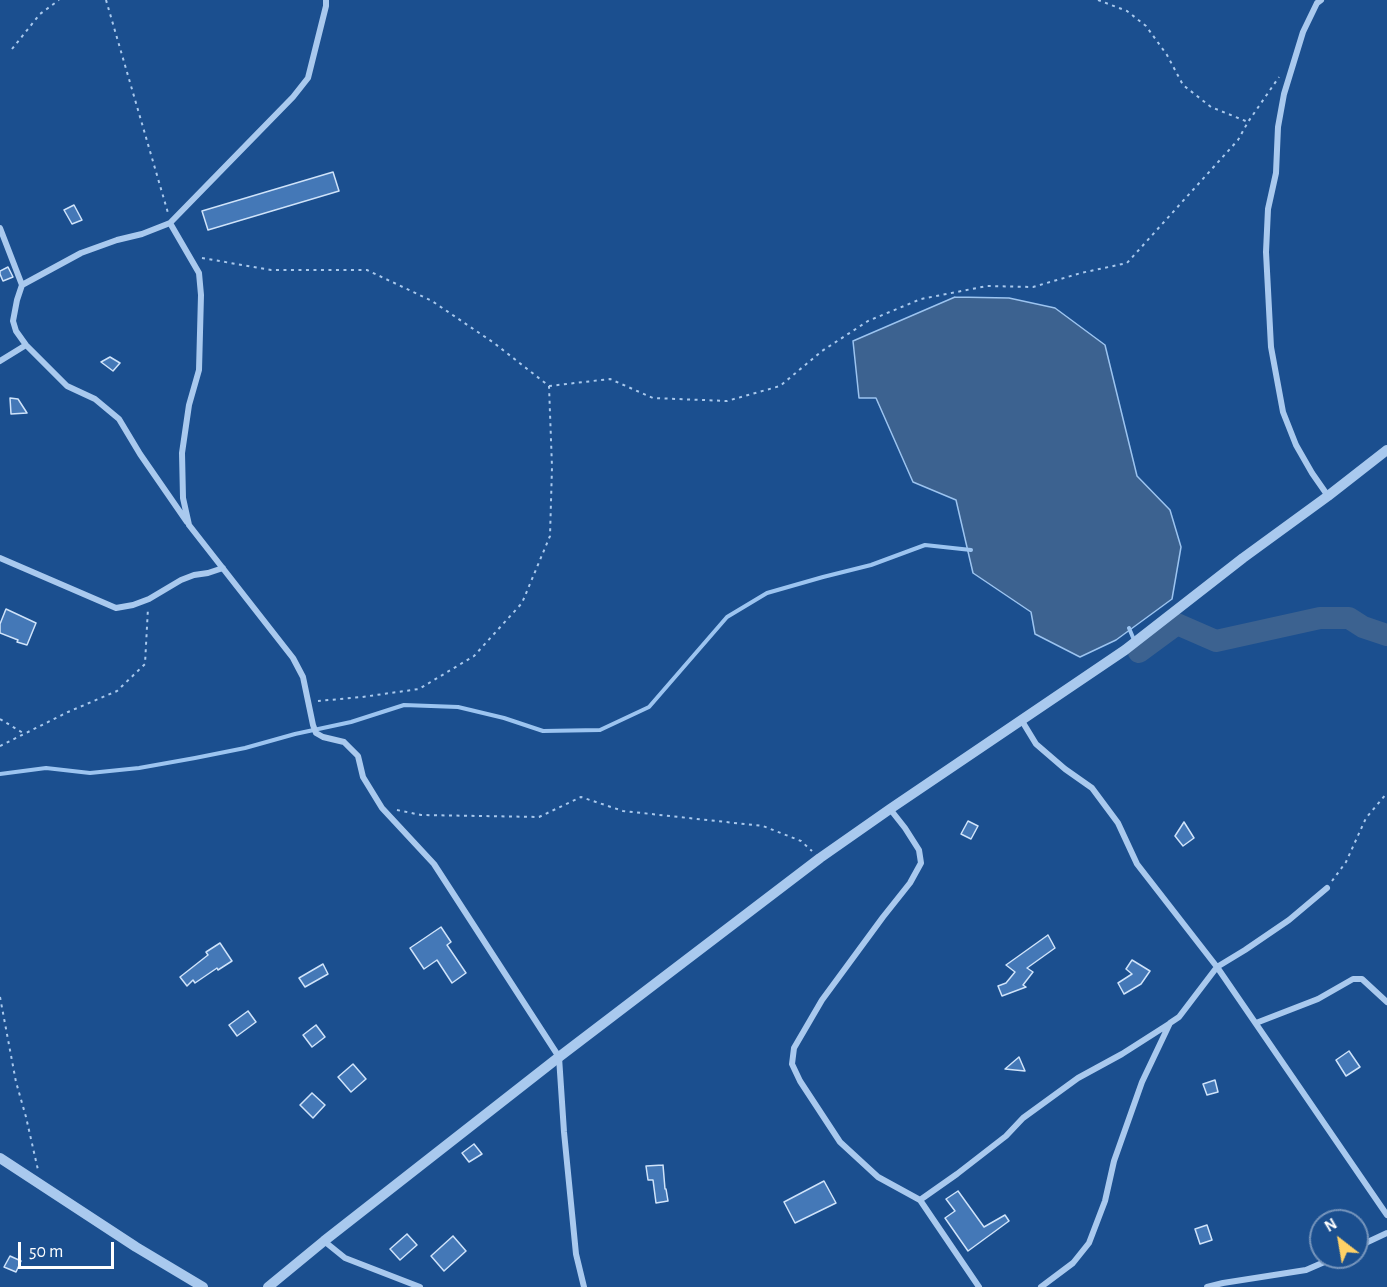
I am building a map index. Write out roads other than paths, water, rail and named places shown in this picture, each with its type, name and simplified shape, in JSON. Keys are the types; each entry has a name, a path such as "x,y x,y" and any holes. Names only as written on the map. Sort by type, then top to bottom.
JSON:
{"street":[{"path":"22,285 81,253 170,223 308,78 326,0"},
{"path":"1321,0 1317,3 1303,32 1284,94 1278,127 1276,173 1268,209 1266,252 1271,347 1283,412 1296,445 1328,496"},
{"path":"170,223 200,273 199,370 189,405 183,453 183,498 189,525"},
{"path":"0,228 22,285 13,321 16,331 26,345 67,386 95,399 119,419 189,525 293,658 303,677 316,734 344,742 358,756 363,777 382,808 434,864 559,1057 576,1254 584,1287"},
{"path":"0,361 26,345"},
{"path":"268,1287 559,1057 820,858 1125,650 1387,450"},
{"path":"0,558 116,608 149,599 194,575 223,568"},
{"path":"1022,721 1036,744 1092,788 1118,823 1137,864 1256,1023 1387,1215"},
{"path":"890,809 919,850 921,863 910,883 822,1000 794,1048 792,1064 800,1081 840,1142 878,1177 920,1200 979,1287"},
{"path":"920,1200 957,1174 1006,1136 1023,1118 1078,1078 1122,1054 1179,1017 1216,967 1289,920 1327,888"},
{"path":"1256,1023 1318,999 1353,979 1362,978 1387,1002"},
{"path":"1041,1287 1073,1263 1089,1243 1105,1201 1114,1161 1142,1082 1170,1023"},
{"path":"0,1158 136,1247 203,1287"},
{"path":"1369,1241 1387,1233"},
{"path":"324,1241 345,1258 420,1287"},
{"path":"1207,1287 1309,1269"}],"water":[{"path":"955,297 1009,298 1055,308 1105,345 1137,476 1170,510 1181,547 1172,599 1116,640 1080,657 1035,634 1031,612 973,573 956,500 913,482 876,398 859,398 853,341"}],"waterway":[{"path":"0,774 46,768 90,773 139,768 245,748 351,722 404,705 458,707 504,718 543,731 600,730 649,707 727,617 767,593 871,565 925,545 971,550"},
{"path":"1139,652 1177,624 1216,641 1320,618 1349,618 1363,627 1387,635"},
{"path":"1129,628 1139,652"}]}
